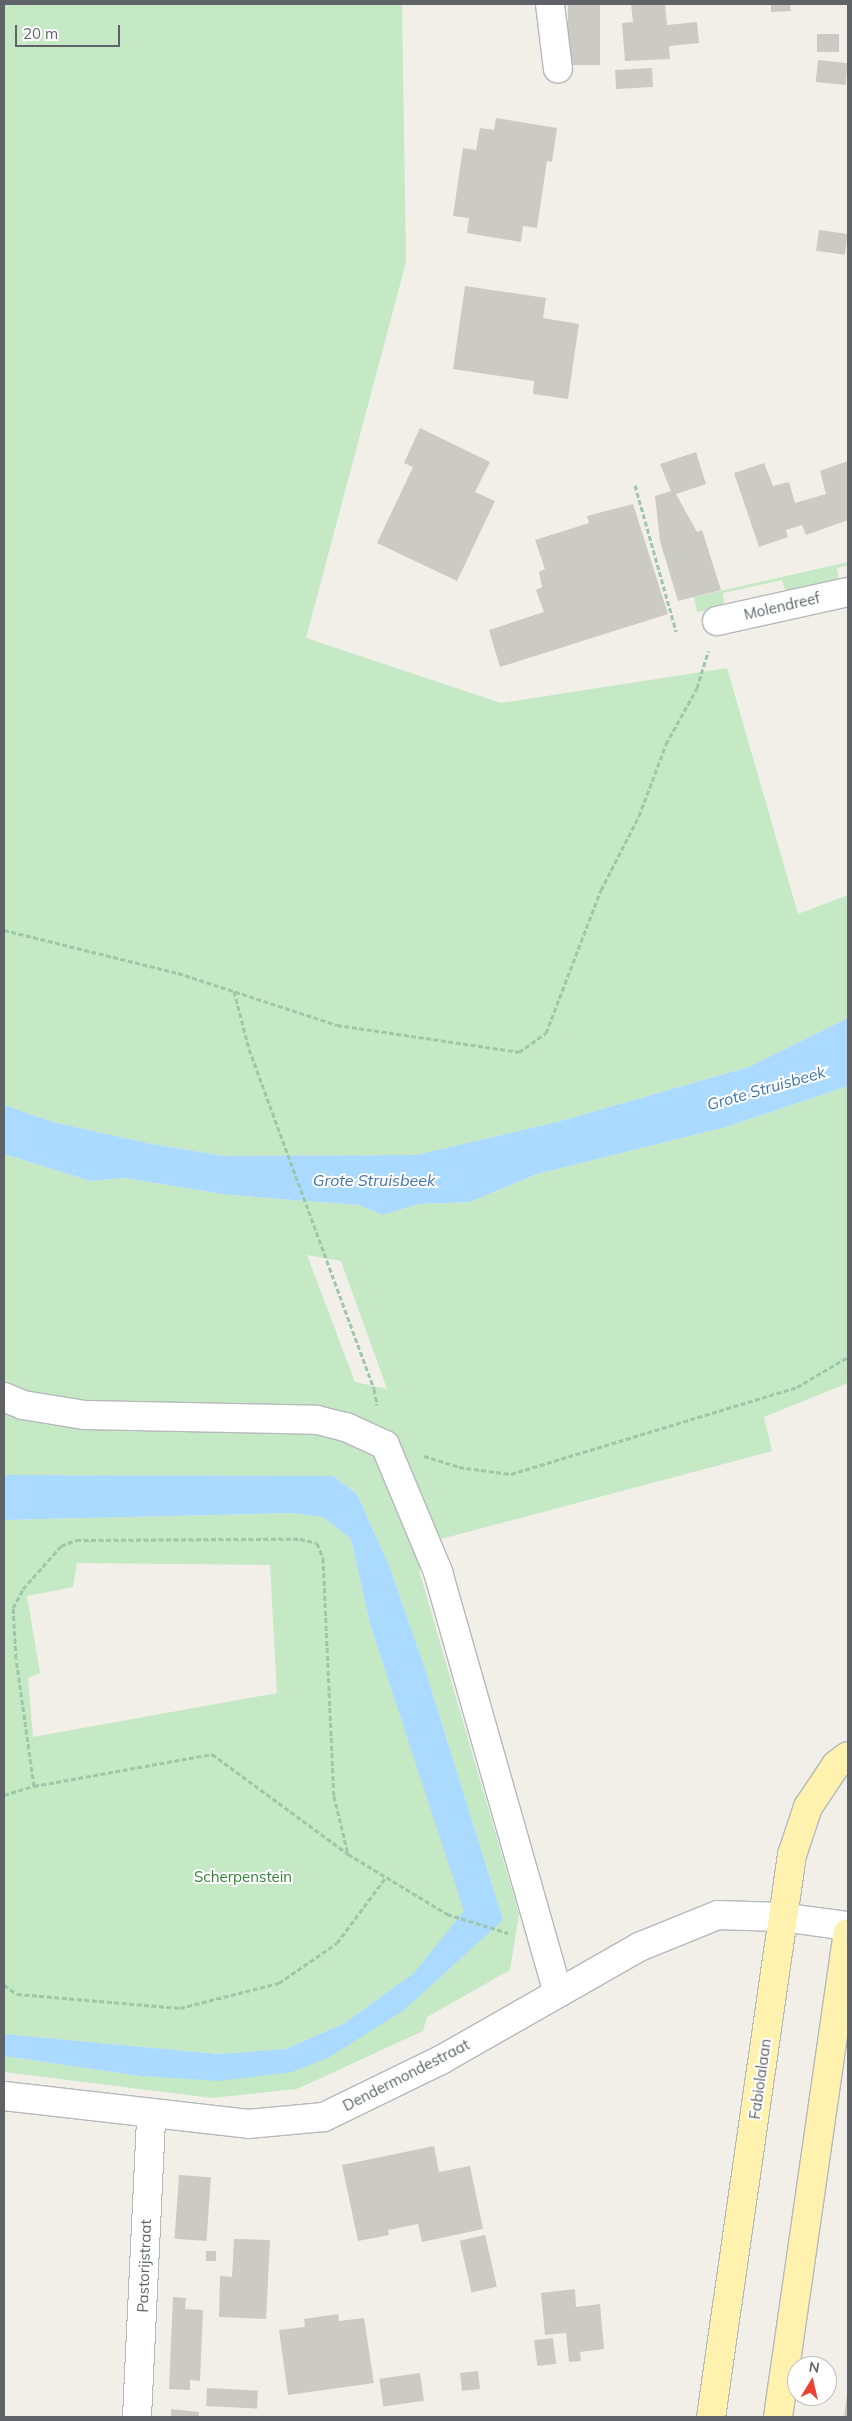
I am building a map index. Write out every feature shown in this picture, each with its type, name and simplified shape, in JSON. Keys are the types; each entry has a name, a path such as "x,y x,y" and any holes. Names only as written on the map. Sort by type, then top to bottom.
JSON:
{"main road":[{"name":"Fabiolalaan","path":"711,2417 781,1917 792,1855 808,1807 836,1765 848,1756"},
{"path":"778,2417 848,1933"}],"street":[{"path":"550,4 558,69"},
{"name":"Molendreef","path":"717,621 848,592"},
{"path":"4,1398 24,1405 85,1415 317,1420 346,1427 385,1445 438,1572 558,1993"},
{"name":"Dendermondestraat","path":"4,2096 151,2115 248,2124 324,2117 441,2060 639,1947 718,1915 781,1917 848,1926"},
{"name":"Pastorijstraat","path":"138,2417 151,2115"}],"path":[{"path":"635,485 676,632"},
{"path":"4,930 178,973 337,1025 519,1052 546,1033 601,890 639,816 666,744 697,688 717,621"},
{"path":"234,992 249,1049 324,1258 374,1389"},
{"path":"385,1445 460,1467 511,1474 797,1387 848,1358"},
{"path":"34,1786 16,1658 13,1608 23,1589 61,1546 76,1540 300,1539 317,1543 323,1558 334,1796 348,1854"},
{"path":"4,1795 34,1786 212,1754 348,1854 447,1914 509,1933"},
{"path":"4,1985 17,1994 180,2008 279,1983 337,1944 386,1877"}],"green space":[{"path":"4,4 402,4 406,262 306,638 501,703 727,668 798,914 848,895 848,1018 749,1067 557,1122 416,1155 225,1156 147,1143 53,1122 4,1105"},
{"path":"848,562 848,565 837,568 839,582 786,593 782,580 723,593 724,606 697,612 694,597"},
{"path":"848,1086 848,1383 764,1417 772,1451 441,1539 419,1570 519,1914 510,1970 427,2017 423,2031 297,2089 212,2098 4,2072 4,2056 140,2076 292,2072 503,1920 424,1666 390,1568 357,1494 333,1476 4,1475 4,1154 91,1181 125,1178 229,1195 359,1205 383,1215 419,1204 470,1202 537,1174 726,1127","holes":["307,1255 341,1261 387,1389 355,1382"]},
{"name":"Scherpenstein","path":"292,1513 323,1517 351,1539 370,1624 465,1911 414,1973 345,2023 286,2049 218,2054 4,2034 4,1520","holes":["77,1563 270,1565 277,1693 33,1737 28,1678 40,1673 27,1596 73,1587"]}],"water":[{"name":"Grote Struisbeek","path":"848,1018 848,1086 726,1127 537,1174 470,1202 419,1204 383,1215 359,1205 229,1195 125,1178 91,1181 4,1154 4,1105 53,1122 147,1143 225,1156 416,1155 557,1122 749,1067"},
{"path":"4,1475 333,1476 357,1494 390,1568 424,1666 503,1920 404,2010 328,2058 292,2072 219,2081 140,2076 4,2056 4,2034 218,2054 286,2049 345,2023 414,1973 464,1911 370,1624 351,1539 323,1517 292,1513 4,1520"}],"building":[{"path":"568,4 600,4 600,65 568,65"},
{"path":"631,4 665,4 667,25 697,22 699,43 669,46 670,59 625,61 622,23 633,22"},
{"path":"771,4 790,4 791,11 771,12"},
{"path":"817,34 839,34 839,52 817,52"},
{"path":"818,60 848,63 846,85 816,82"},
{"path":"652,68 653,87 616,89 615,70"},
{"path":"496,118 557,128 552,162 547,161 537,228 523,226 521,242 467,233 469,218 453,216 463,148 476,150 480,128 494,130"},
{"path":"819,230 848,234 845,255 816,251"},
{"path":"465,286 546,298 543,318 579,324 568,399 533,394 534,381 453,369"},
{"path":"420,428 490,462 475,492 495,501 457,581 377,543 413,467 404,463"},
{"path":"696,452 706,484 676,494 697,532 702,530 721,590 678,601 660,541 655,496 671,491 660,464"},
{"path":"848,461 848,520 806,535 802,525 786,530 788,537 759,547 734,473 764,463 773,486 789,482 795,503 826,494 820,471"},
{"path":"633,504 668,614 500,667 489,630 544,612 536,590 542,587 539,572 545,569 535,540 589,523 587,516"},
{"path":"434,2146 439,2172 470,2166 483,2229 422,2242 418,2224 388,2230 389,2235 358,2241 342,2165"},
{"path":"179,2175 211,2177 206,2241 175,2239"},
{"path":"485,2235 497,2287 472,2292 460,2241"},
{"path":"234,2239 270,2240 266,2319 219,2317 220,2276 232,2277"},
{"path":"206,2251 216,2251 216,2261 206,2261"},
{"path":"575,2289 576,2307 600,2304 604,2349 580,2352 581,2361 569,2362 566,2333 545,2335 541,2293"},
{"path":"173,2297 186,2298 185,2309 203,2310 200,2381 190,2380 190,2390 169,2389"},
{"path":"338,2314 339,2321 364,2318 374,2383 288,2395 279,2330 305,2327 304,2319"},
{"path":"553,2338 556,2364 537,2366 534,2340"},
{"path":"478,2371 480,2389 462,2391 460,2373"},
{"path":"420,2373 424,2401 383,2406 379,2379"},
{"path":"207,2388 258,2391 257,2409 206,2406"},
{"path":"847,2393 848,2417 844,2417"},
{"path":"171,2409 199,2412 199,2417 171,2417"}]}
